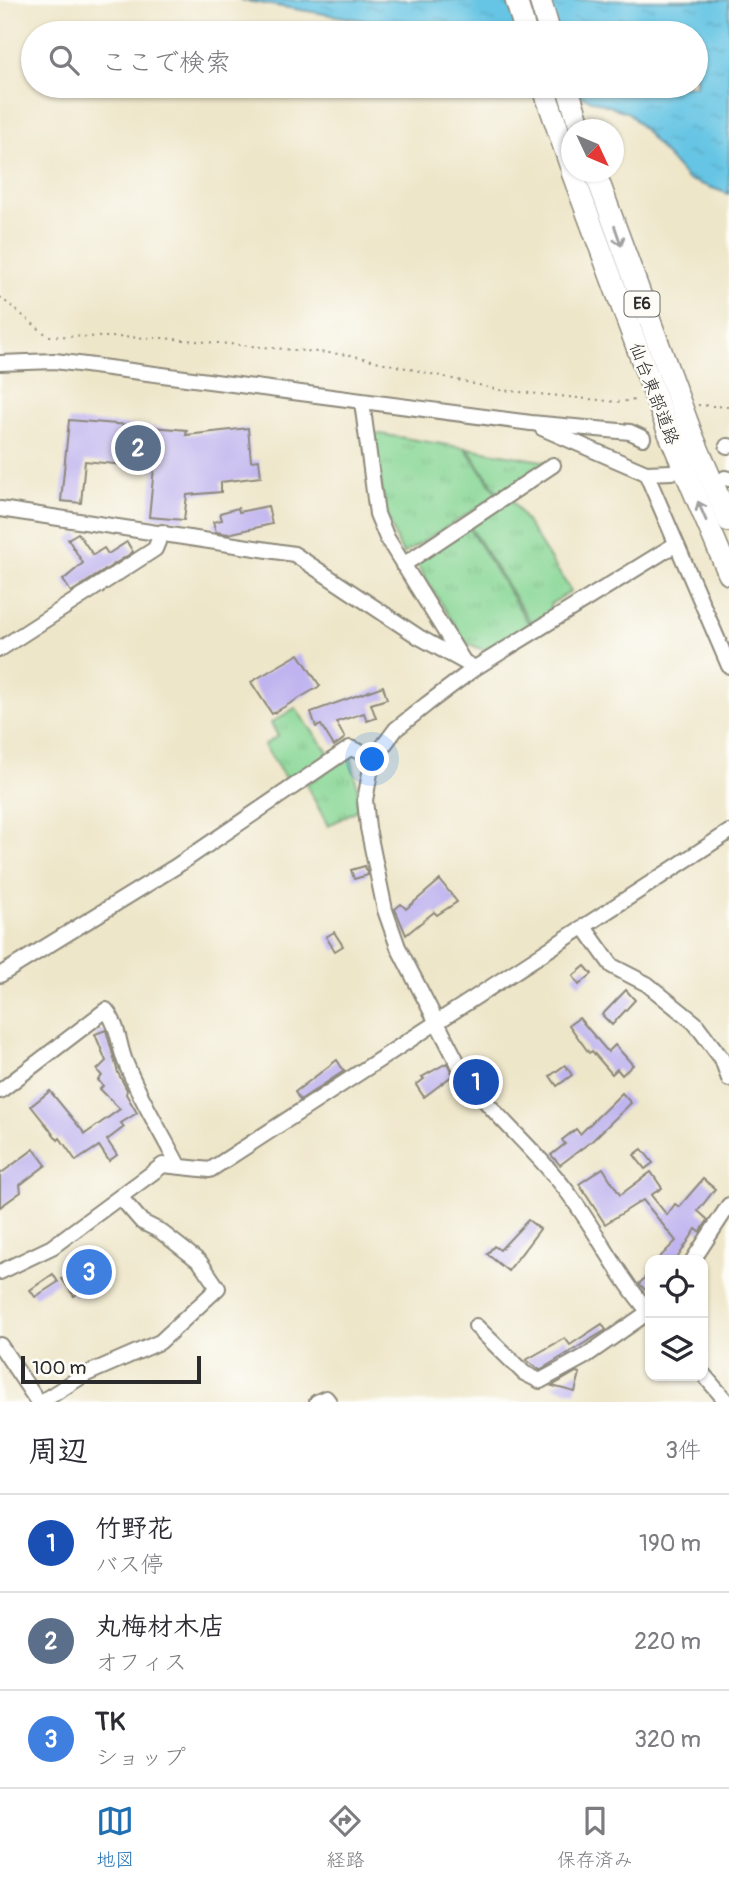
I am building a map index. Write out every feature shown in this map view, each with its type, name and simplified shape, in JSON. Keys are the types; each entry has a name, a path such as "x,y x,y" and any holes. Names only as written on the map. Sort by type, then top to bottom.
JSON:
{"highway":[{"path":"516,0 522,21"},
{"path":"540,0 546,21"},
{"name":"仙台東部道路","path":"547,98 561,139"},
{"path":"571,98 578,119"},
{"name":"仙台東部道路","path":"576,182 669,433 729,573"},
{"name":"仙台東部道路","path":"600,182 692,435 729,521"}],"street":[{"path":"0,363 55,361 531,424 630,432 643,438"},
{"path":"362,402 377,514 402,565 470,665"},
{"path":"531,424 646,473 672,472"},
{"path":"402,565 553,465"},
{"path":"646,473 729,666"},
{"path":"0,509 293,554 416,635 470,665"},
{"path":"0,649 155,549 162,532"},
{"path":"645,1307 631,1292 569,1194 476,1092 437,1023 398,947 385,910 373,859 365,800 376,758 396,729 470,665 676,544"},
{"path":"0,975 175,867 350,748 376,758"},
{"path":"0,1272 52,1247 163,1165 210,1170 729,832"},
{"path":"584,927 612,966 647,984 695,1023 722,1059 729,1079"},
{"path":"0,1091 24,1076 106,1010 120,1036 122,1055 135,1085 178,1165"},
{"path":"0,1345 39,1402 84,1375 160,1342 218,1288 200,1262 160,1231 142,1222 121,1198"},
{"path":"696,1255 729,1205"},
{"path":"476,1326 524,1373 540,1381 584,1357 645,1315"},
{"path":"708,1380 727,1402"},
{"path":"317,1402 326,1398 329,1402"}],"path":[{"path":"0,297 48,336 163,338 350,355 500,390 618,402 636,400"},
{"path":"689,404 729,407"}],"green space":[{"path":"374,433 465,448 498,495 403,554 386,510"},
{"path":"467,448 548,462 499,494"},
{"path":"512,500 571,591 551,604 548,613 531,623 470,527"},
{"path":"469,528 529,624 484,650 466,643 416,563"},
{"path":"295,708 331,756 289,784 264,745 278,736 271,723"},
{"path":"351,756 358,791 357,810 328,826 306,784"}],"water":[{"path":"240,0 729,0 729,194 687,179 629,113 586,98 708,98 708,21 368,21"}],"building":[{"path":"69,420 187,430 186,435 248,428 251,461 259,460 261,477 221,482 221,492 187,495 184,520 149,517 154,468 85,461 81,503 61,501"},
{"path":"268,506 272,524 228,534 216,532 213,522 222,520 220,513 238,508 239,512"},
{"path":"78,533 93,555 104,548 108,554 127,542 133,552 71,592 63,580 83,563 68,539"},
{"path":"299,654 320,686 272,714 251,682"},
{"path":"383,686 387,699 371,704 376,718 367,721 364,713 336,722 345,738 334,746 321,725 316,727 311,712"},
{"path":"365,866 368,875 354,879 351,870"},
{"path":"440,880 457,902 437,915 434,912 406,935 395,909 401,904 406,909"},
{"path":"334,932 343,946 335,951 326,937"},
{"path":"585,966 592,974 579,985 573,976"},
{"path":"626,990 635,1000 612,1025 602,1015"},
{"path":"579,1018 608,1052 615,1045 633,1065 622,1075 617,1069 612,1074 592,1051 589,1053 569,1025"},
{"path":"106,1030 118,1073 137,1113 121,1123 124,1127 107,1140 117,1155 109,1161 99,1146 76,1161 60,1138 58,1140 31,1106 50,1091 85,1134 120,1109 100,1089 103,1086 98,1080 102,1076 97,1070 106,1061 95,1034"},
{"path":"337,1060 344,1071 300,1100 295,1092"},
{"path":"447,1063 453,1075 424,1097 416,1085 424,1079 422,1077"},
{"path":"565,1065 572,1075 557,1086 550,1076"},
{"path":"622,1093 631,1103 593,1140 560,1165 551,1155 565,1144 562,1140 576,1129 580,1134"},
{"path":"34,1149 46,1165 20,1185 21,1192 0,1207 0,1174"},
{"path":"642,1149 653,1163 645,1169 634,1155"},
{"path":"603,1168 620,1195 651,1172 662,1188 651,1195 667,1215 675,1204 679,1207 703,1179 715,1189 698,1211 708,1220 700,1232 696,1229 679,1255 662,1255 676,1241 643,1200 605,1224 579,1184"},
{"path":"528,1220 540,1229 508,1271 487,1254 494,1246 500,1250"},
{"path":"96,1253 109,1270 74,1296 62,1279"},
{"path":"53,1274 58,1282 35,1297 30,1290"},
{"path":"645,1277 645,1289 639,1284"},
{"path":"602,1324 606,1330 540,1370 526,1360 565,1338 570,1345"},
{"path":"576,1372 580,1373 575,1392 552,1386"}],"place":[{"name":"丸梅材木店","path":"138,448"},
{"name":"竹野花","path":"476,1082"},
{"name":"TK","path":"89,1272"}]}
